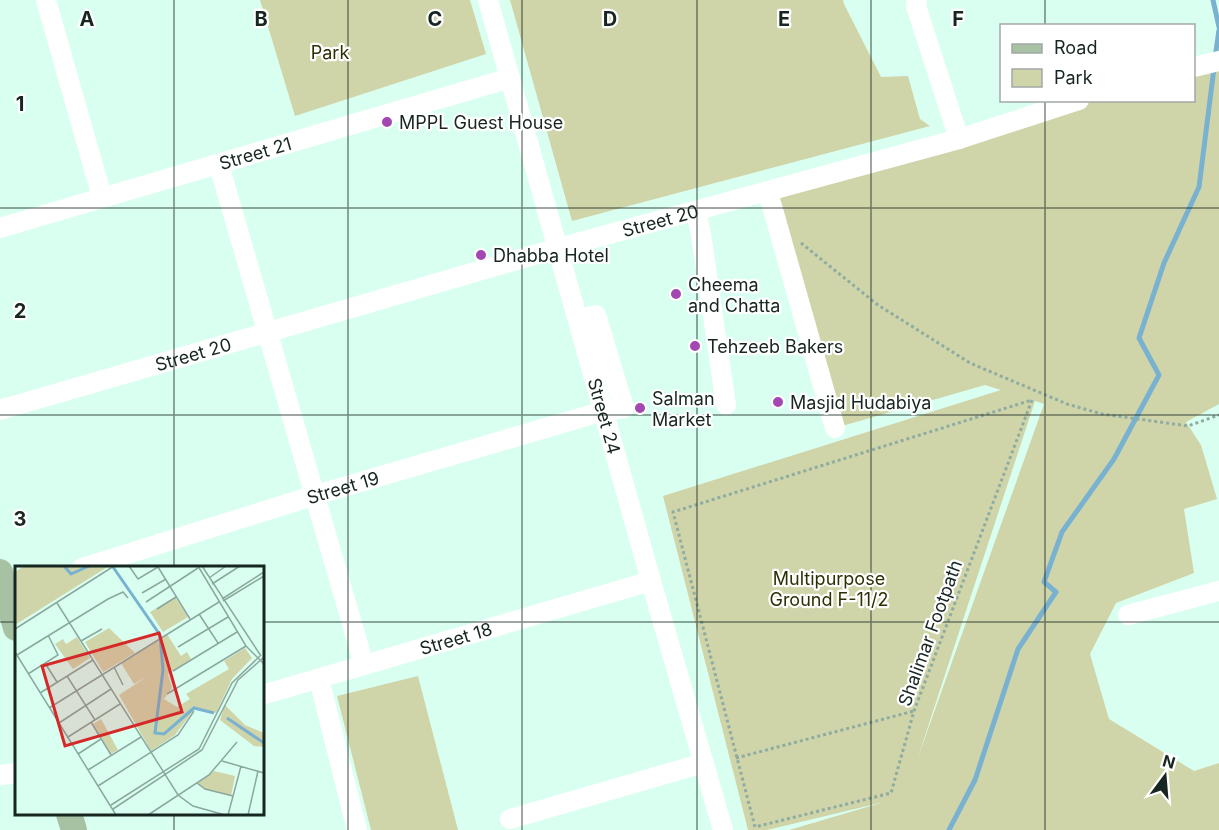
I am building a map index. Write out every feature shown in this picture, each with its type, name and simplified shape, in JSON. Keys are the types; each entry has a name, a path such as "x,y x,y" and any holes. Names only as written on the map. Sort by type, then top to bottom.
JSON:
{"main road":[{"path":"7,584 15,623"},
{"path":"70,815 74,830"}],"street":[{"path":"46,0 102,197"},
{"name":"Street 24","path":"488,0 723,830"},
{"path":"917,0 916,6 959,139"},
{"path":"1195,67 1219,61"},
{"name":"Street 21","path":"0,228 510,78"},
{"name":"Street 20","path":"0,410 558,248 959,139 1073,102"},
{"path":"219,165 364,665"},
{"path":"768,192 835,428"},
{"path":"696,212 726,405"},
{"name":"Street 19","path":"85,566 316,495 604,411"},
{"name":"Street 18","path":"264,694 651,581"},
{"path":"1128,615 1219,591"},
{"path":"319,679 357,830"},
{"path":"510,819 704,763"},
{"path":"0,775 15,773"}],"path":[{"path":"795,238 878,305 970,363 1067,404 1102,414 1188,426 1219,415"},
{"name":"Shalimar Footpath","path":"1032,400 914,711 891,793 754,827 736,758 673,512 1032,400"},
{"path":"736,758 914,711"}],"green space":[{"name":"Park","path":"260,0 470,0 486,54 295,116"},
{"path":"510,0 843,0 881,77 908,76 920,119 930,126 572,221"},
{"name":"Multipurpose Ground F-11/2","path":"1219,62 1219,404 1186,422 1201,445 1217,499 1184,509 1194,573 1116,603 1090,654 1109,719 1194,771 1219,763 1219,830 789,830 884,802 767,830 748,830 663,496 1001,390 985,385 835,428 768,192 1081,102 1195,102 1195,69","holes":["1035,401 1044,404 917,760"]},
{"path":"418,676 458,830 371,830 337,696"}],"waterway":[{"path":"1213,0 1219,27"},
{"path":"1215,58 1219,30"},
{"path":"949,830 975,780 1018,649 1056,592 1044,582 1062,532 1114,459 1159,375 1139,338 1164,263 1199,187 1214,68"}],"place":[{"name":"MPPL Guest House","path":"387,122"},
{"name":"Dhabba Hotel","path":"481,255"},
{"name":"Cheema and Chatta","path":"676,294"},
{"name":"Tehzeeb Bakers","path":"695,346"},
{"name":"Masjid Hudabiya","path":"778,402"},
{"name":"Salman Market","path":"640,408"}]}
